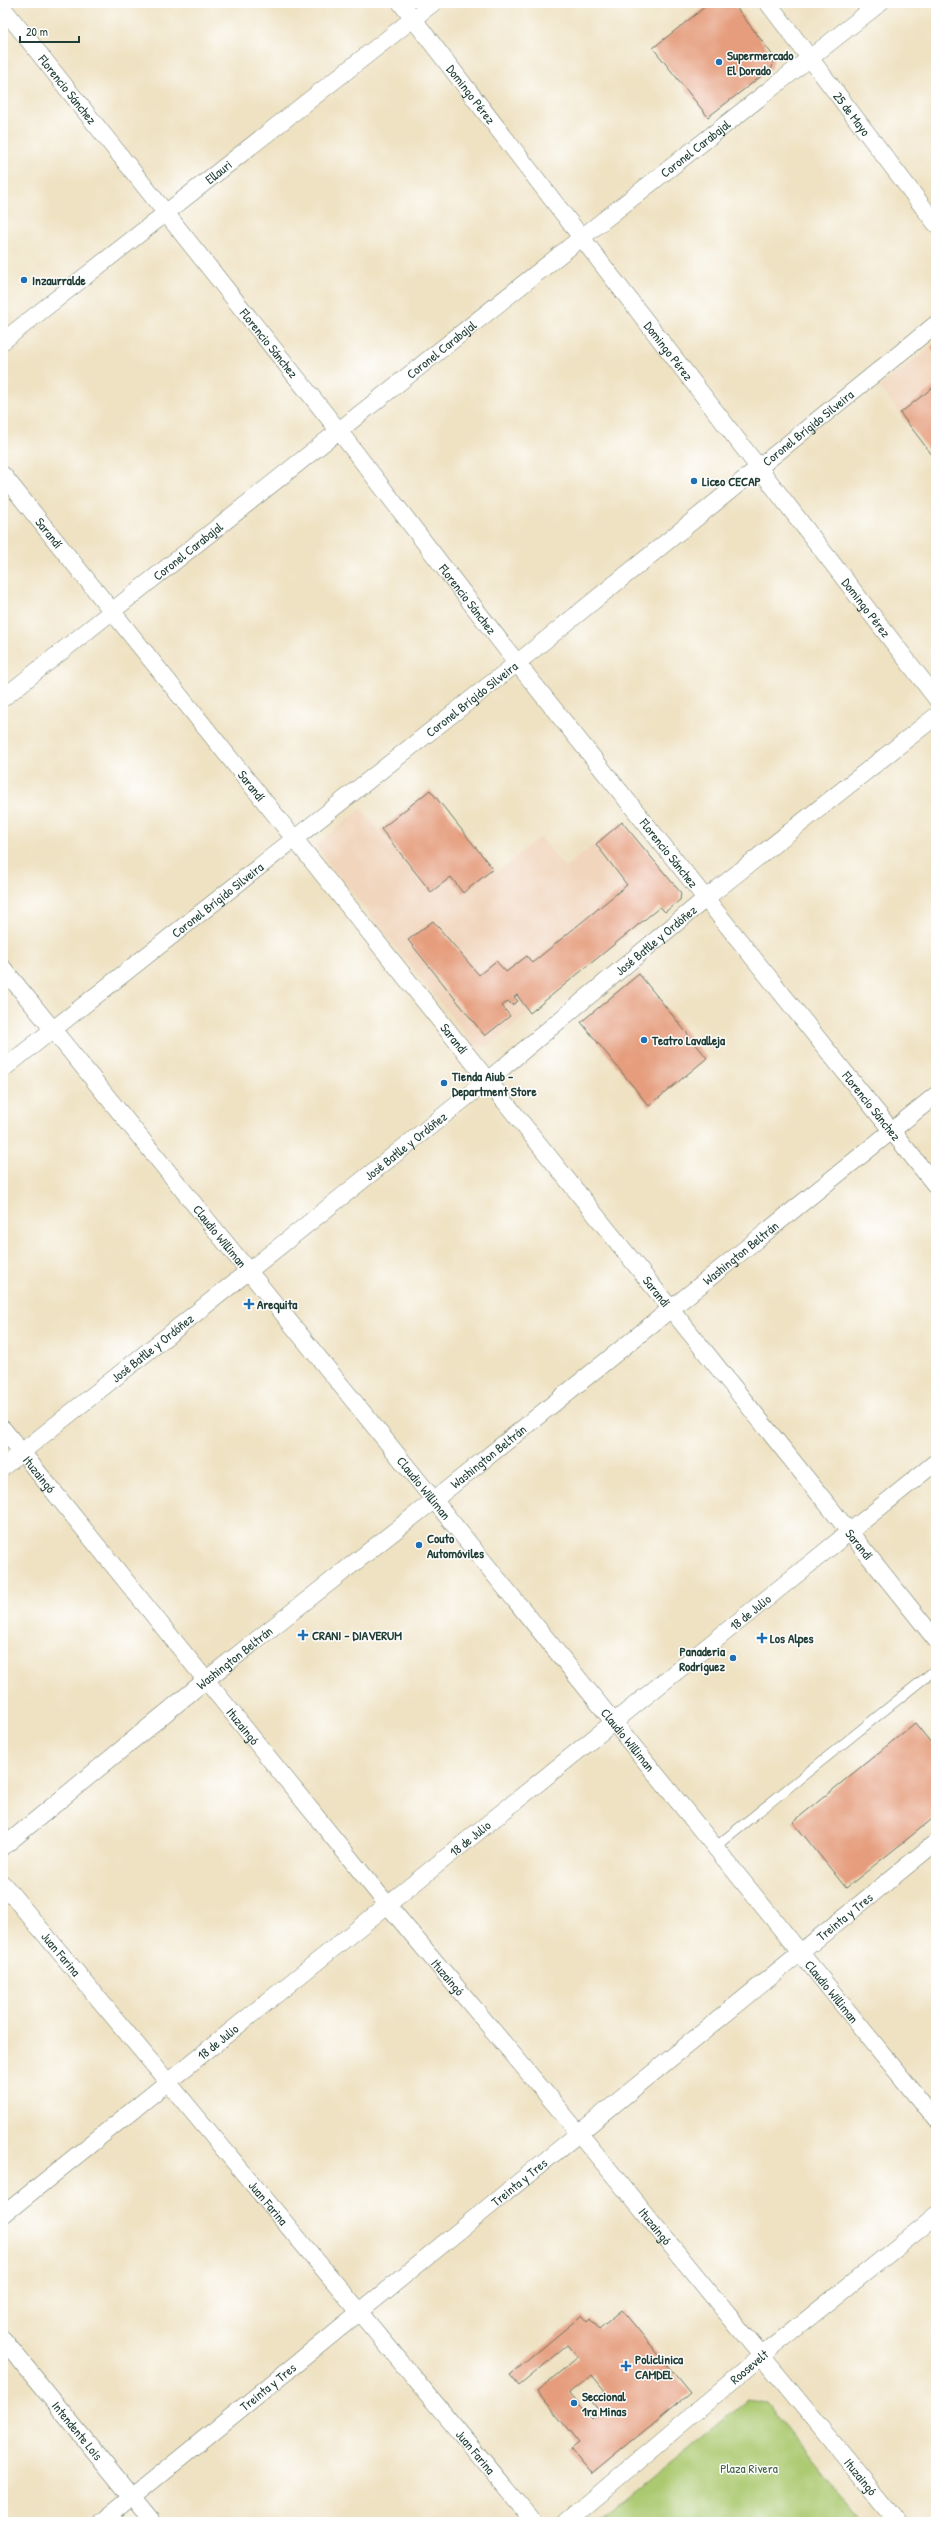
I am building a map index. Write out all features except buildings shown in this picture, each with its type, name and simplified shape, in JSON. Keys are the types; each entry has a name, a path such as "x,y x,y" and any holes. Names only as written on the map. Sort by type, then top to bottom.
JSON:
{"street":[{"name":"Domingo Pérez","path":"401,3 936,698"},
{"name":"Ellauri","path":"3,341 434,3"},
{"name":"25 de Mayo","path":"768,3 936,224"},
{"name":"Coronel Carabajal","path":"3,698 581,238 880,3"},
{"name":"Florencio Sánchez","path":"3,8 164,214 339,431 517,663 936,1186"},
{"name":"Coronel Brígido Silveira","path":"3,1069 517,663 760,468 936,324"},
{"name":"Sarandí","path":"3,475 936,1640"},
{"name":"José Batlle y Ordóñez","path":"3,1467 488,1080 705,899 936,716"},
{"name":"Claudio Williman","path":"3,968 936,2120"},
{"name":"Washington Beltrán","path":"3,1848 207,1679 434,1500 936,1095"},
{"name":"Ituzaingó","path":"3,1429 207,1679 386,1903 578,2132 760,2357 898,2522"},
{"name":"18 de Julio","path":"3,2215 386,1903 614,1722 936,1462"},
{"name":"Treinta y Tres","path":"102,2522 578,2132 801,1953 936,1842"},
{"name":"Juan Farina","path":"3,1884 534,2522"},
{"name":"Roosevelt","path":"566,2522 760,2357 936,2216"},
{"name":"Intendente Lois","path":"3,2339 152,2522"}],"lane":[{"path":"715,1847 936,1669"}],"shaded area":[{"path":"936,343 936,460 880,387"},
{"path":"430,790 496,873 540,837 565,868 622,822 681,893 680,900 665,912 660,907 489,1046 474,1045 315,846 361,809 379,831"}],"green space":[{"name":"Plaza Rivera","path":"747,2400 766,2403 862,2522 597,2522"}],"place":[{"name":"Supermercado El Dorado","path":"719,62"},
{"name":"Inzaurralde","path":"24,280"},
{"name":"Liceo CECAP","path":"694,481"},
{"name":"Teatro Lavalleja","path":"644,1040"},
{"name":"Tienda Aiub - Department Store","path":"444,1083"},
{"name":"Arequita","path":"249,1304"},
{"name":"Couto Automóviles","path":"419,1545"},
{"name":"CRANI - DIAVERUM","path":"303,1635"},
{"name":"Los Alpes","path":"762,1638"},
{"name":"Panaderia Rodríguez","path":"733,1658"},
{"name":"Policlinica CAMDEL","path":"626,2366"},
{"name":"Seccional 1ra Minas","path":"574,2403"}]}
